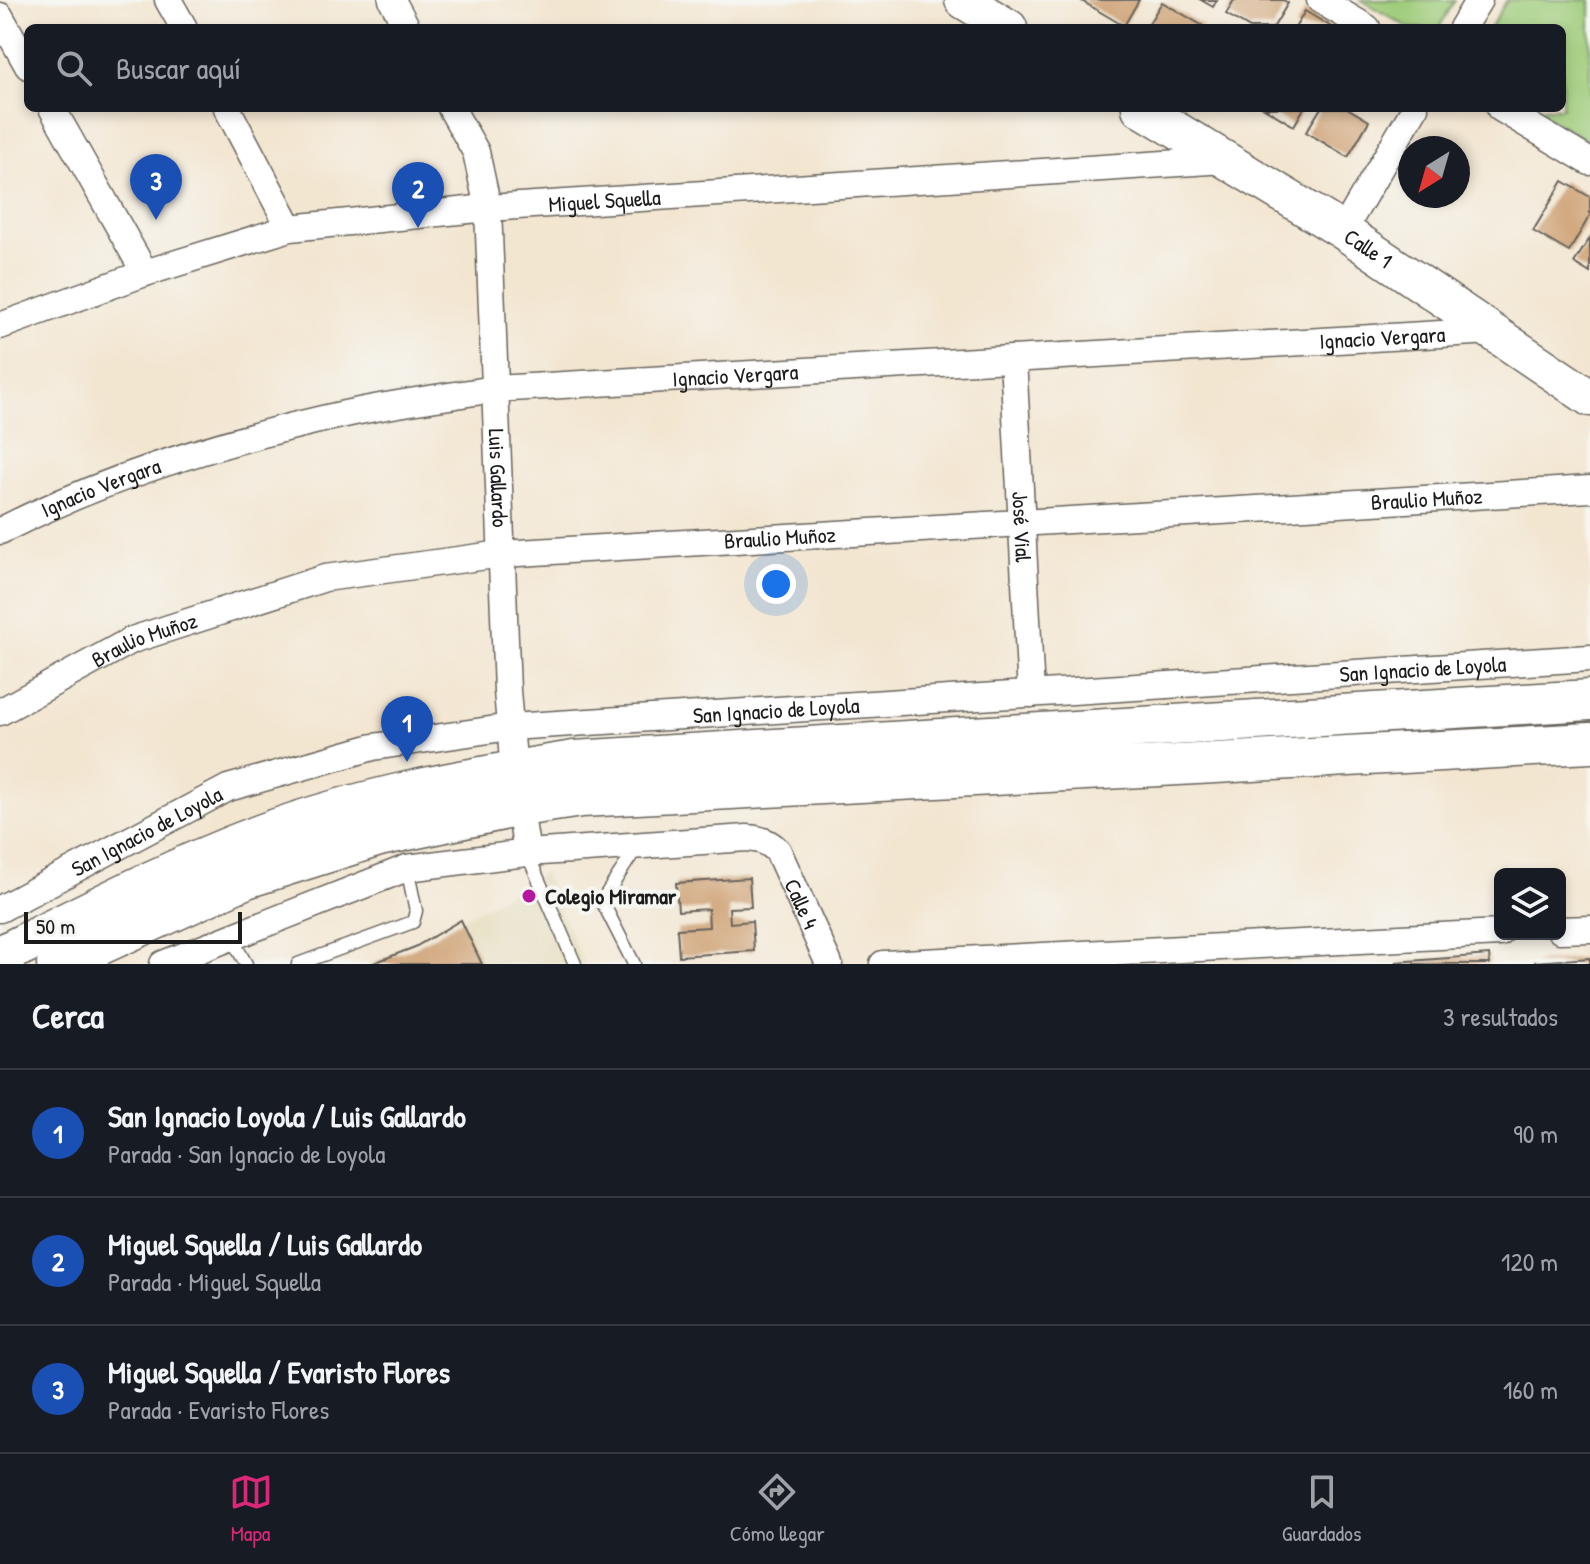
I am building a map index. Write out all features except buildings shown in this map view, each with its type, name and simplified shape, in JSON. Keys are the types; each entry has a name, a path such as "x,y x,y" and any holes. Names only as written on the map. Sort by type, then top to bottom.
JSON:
{"main road":[{"name":"San Ignacio de Loyola","path":"57,964 246,878 518,788 574,761 1590,700"},
{"name":"San Ignacio de Loyola","path":"0,956 130,891 263,834 388,798 518,788 581,797 1590,743"}],"street":[{"path":"168,0 182,24"},
{"path":"392,0 405,24"},
{"path":"1320,0 1360,24"},
{"path":"1464,24 1479,0"},
{"path":"968,1 1003,24"},
{"path":"0,16 24,59"},
{"path":"54,112 145,273"},
{"path":"229,112 290,228"},
{"name":"Luis Gallardo","path":"453,112 476,152 488,208 510,727 527,853"},
{"name":"Calle 1","path":"1147,112 1343,231 1590,398"},
{"path":"1343,231 1413,112"},
{"path":"1507,112 1590,162"},
{"name":"Miguel Squella","path":"0,326 145,273 290,228 488,208 1225,160"},
{"name":"Ignacio Vergara","path":"0,531 90,490 248,438 348,414 495,389 1492,331"},
{"name":"José Vial","path":"1013,359 1031,694"},
{"name":"Braulio Muñoz","path":"0,712 132,640 325,578 502,554 1590,489"},
{"name":"San Ignacio de Loyola","path":"0,909 228,788 373,747 510,727 1590,658"},
{"name":"Calle 4","path":"637,847 747,838 771,844 782,860 829,964"},
{"path":"172,962 407,868 527,853 637,847"},
{"path":"1566,930 1590,929"},
{"path":"883,964 1494,933"}],"lane":[{"path":"634,964 604,905 610,887 637,847"},
{"path":"527,853 575,964"},
{"path":"298,964 413,922 416,911 407,868"},
{"path":"231,937 246,964"}],"shaded area":[{"name":"Colegio Miramar","path":"544,872 584,964 370,964 415,947"}],"green space":[{"path":"1361,0 1455,0 1441,24 1402,24"},
{"path":"1507,0 1590,0 1590,142 1539,112 1566,112 1566,24 1492,24"}],"place":[{"name":"Miguel Squella / Evaristo Flores","path":"156,220"},
{"name":"Miguel Squella / Luis Gallardo","path":"418,228"},
{"name":"San Ignacio Loyola / Luis Gallardo","path":"407,762"},
{"name":"Colegio Miramar","path":"529,896"}]}
